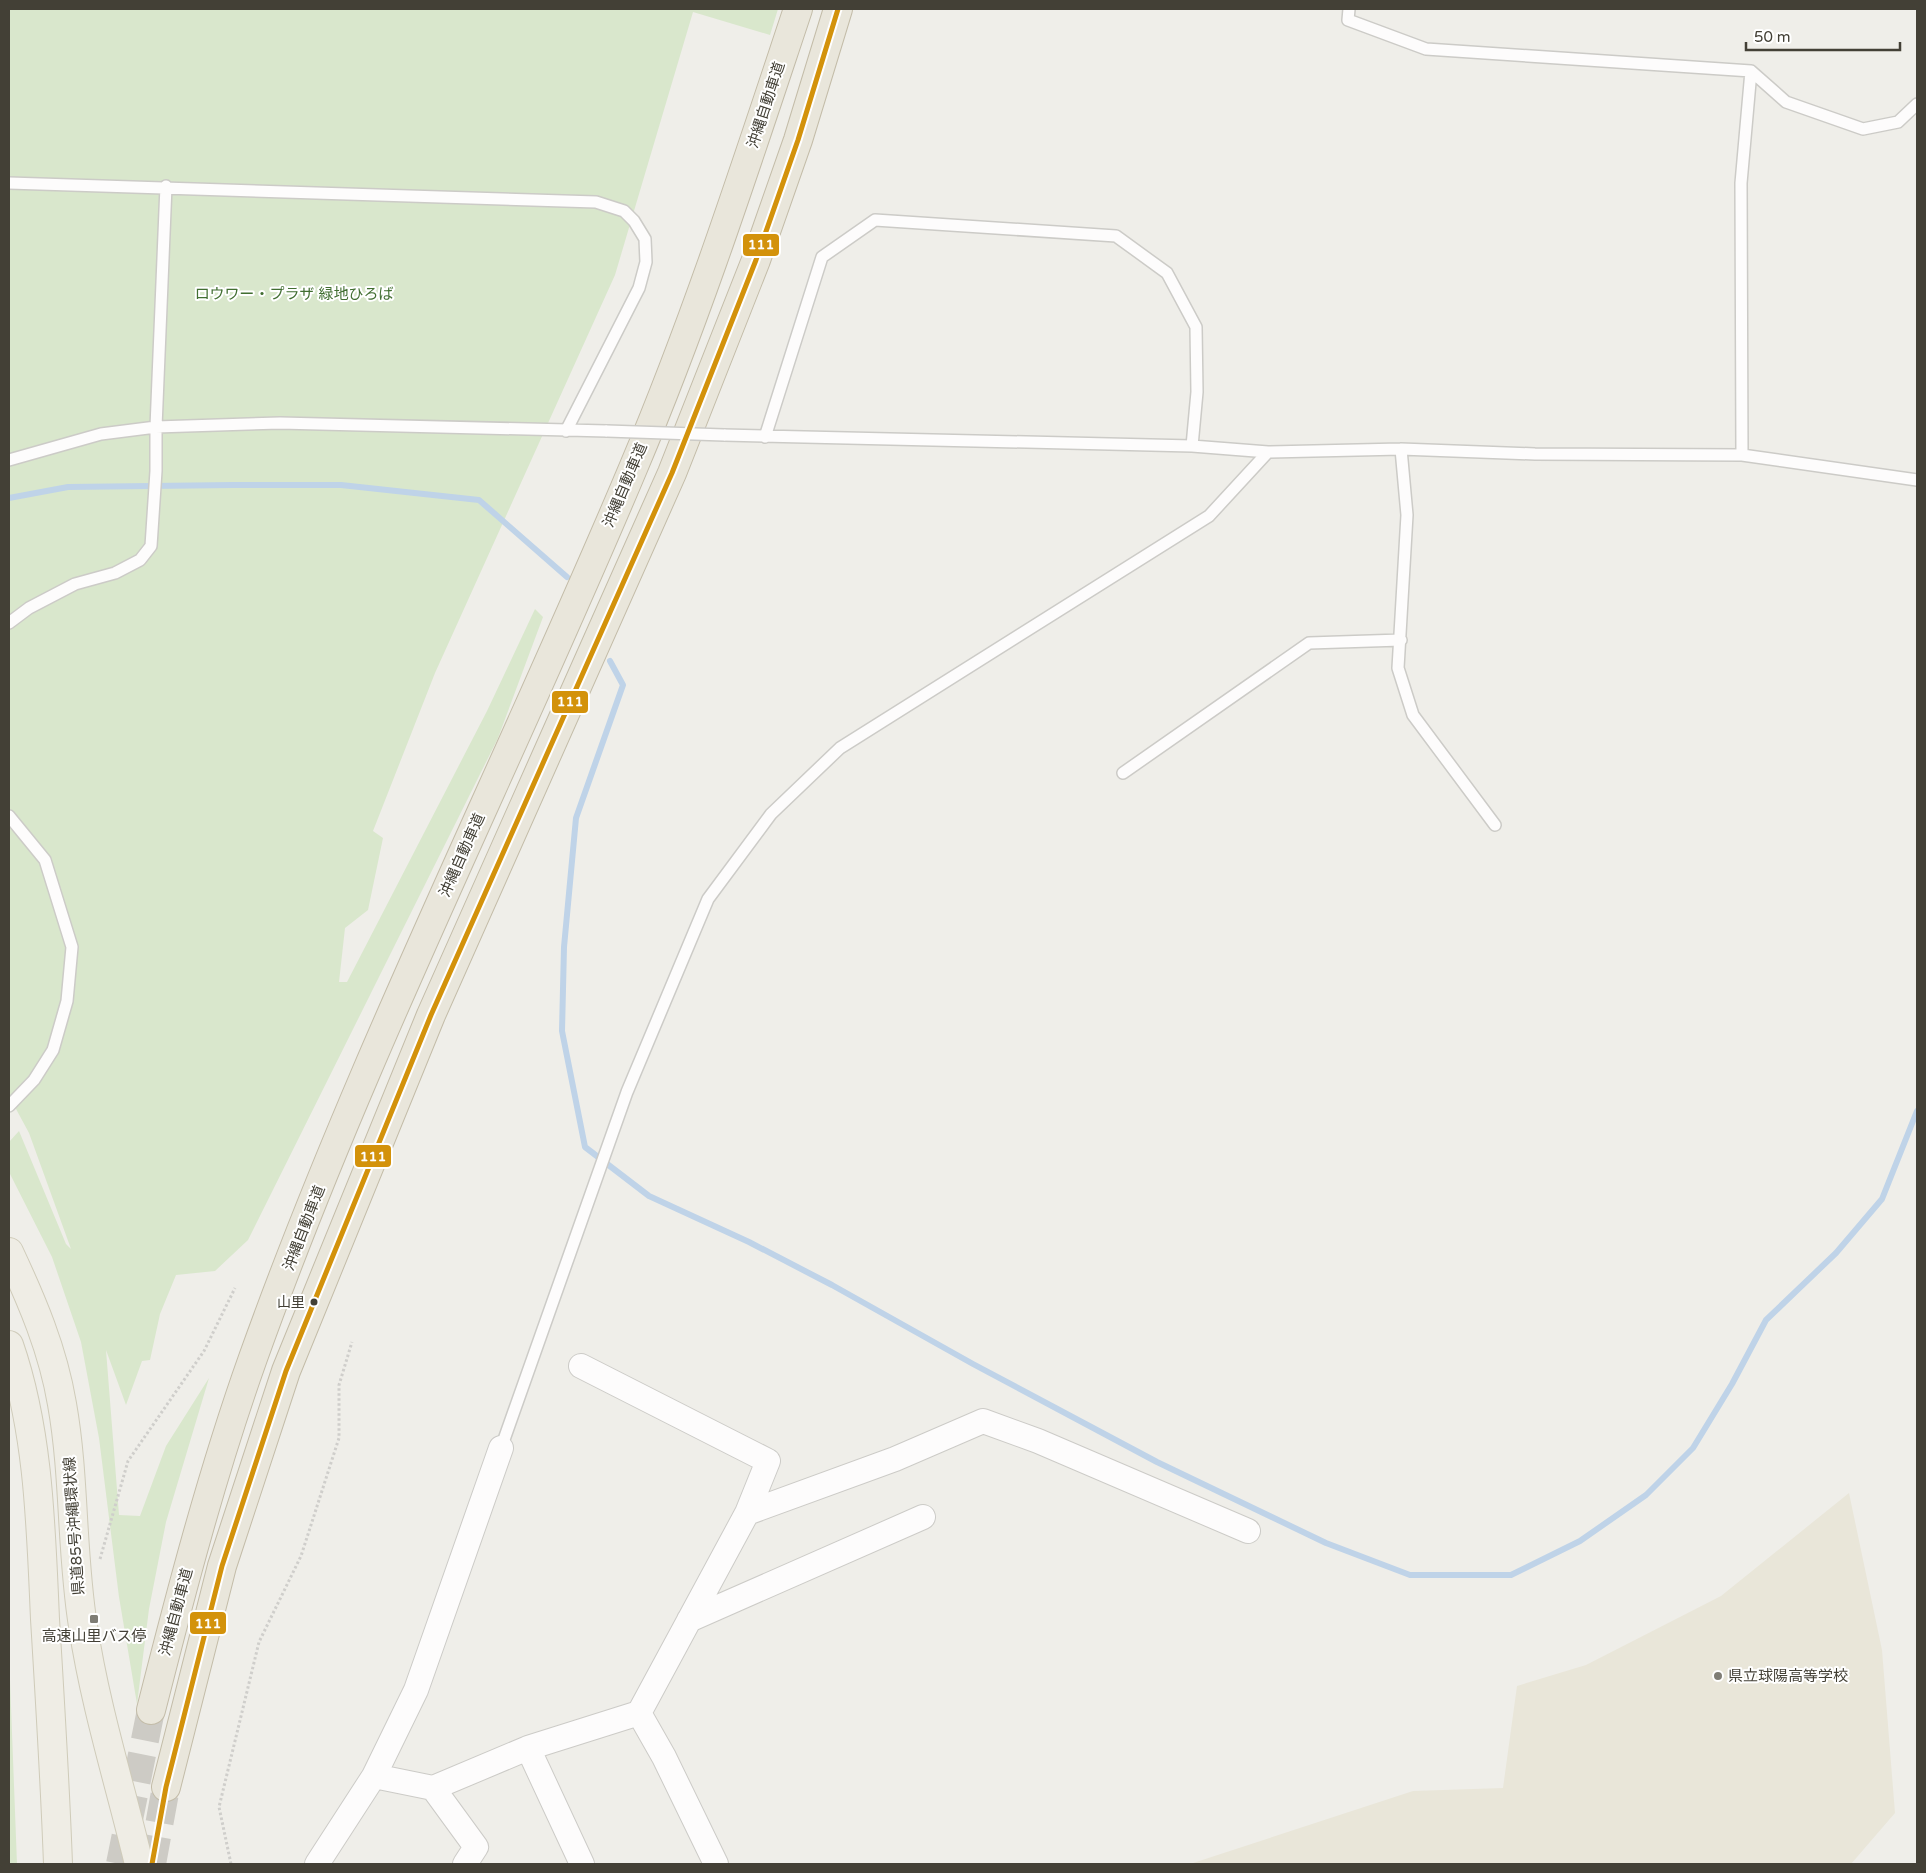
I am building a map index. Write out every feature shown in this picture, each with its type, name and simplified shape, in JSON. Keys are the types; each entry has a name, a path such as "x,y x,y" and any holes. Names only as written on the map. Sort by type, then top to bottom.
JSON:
{"highway":[{"name":"沖縄自動車道","path":"151,1710 191,1557 256,1352 317,1192 398,999 636,463 718,246 798,9"},
{"path":"166,1787 222,1566 286,1371 431,1014 672,473 756,260 798,140 838,9"}],"main road":[{"name":"県道85号沖縄環状線","path":"9,1252 46,1340 60,1394 68,1449 75,1554 83,1626 101,1717 139,1864"},
{"path":"9,1346 20,1382 34,1462 43,1578 58,1864"}],"street":[{"path":"374,1776 433,1788 528,1748 640,1713 746,1513 768,1461 581,1366"},
{"path":"746,1513 895,1459 982,1421 1038,1441 1248,1531"},
{"path":"317,1864 374,1776 416,1690 501,1448"},
{"path":"689,1620 923,1517"},
{"path":"640,1713 664,1757 716,1864"},
{"path":"528,1748 582,1864"},
{"path":"433,1788 476,1847 465,1864"}],"lane":[{"path":"1348,9 1348,20 1426,49 1751,71 1786,102 1863,129 1898,122 1917,104"},
{"path":"1742,454 1741,184 1751,71"},
{"path":"9,183 166,186 596,202 624,211 634,221 645,239 646,262 638,288 566,430"},
{"path":"9,623 29,608 74,584 114,573 140,560 151,546 156,471 156,427 166,186"},
{"path":"766,438 822,257 875,220 1116,236 1167,273 1196,327 1197,392 1192,446"},
{"path":"9,460 101,434 156,427 280,423 566,430 766,438 1192,446 1268,452 1401,449 1535,454 1742,454 1917,480"},
{"path":"1401,449 1407,514 1398,668 1413,715 1495,826"},
{"path":"501,1448 627,1092 708,899 766,822 840,748 1209,516 1268,452"},
{"path":"1123,773 1309,643 1400,640"},
{"path":"9,816 45,860 72,947 67,1001 54,1050 34,1080 9,1106"}],"path":[{"path":"100,1560 128,1461 204,1351 235,1288"},
{"path":"230,1864 219,1807 221,1797 259,1642 301,1556 339,1438 339,1385 352,1342"}],"shaded area":[{"name":"県立球陽高等学校","path":"1849,1493 1882,1650 1895,1813 1851,1864 1190,1864 1413,1791 1503,1788 1517,1686 1586,1665 1721,1596"}],"green space":[{"name":"ロウワー・プラザ 緑地ひろば","path":"9,9 778,9 770,35 693,12 615,275 435,673 373,831 383,838 368,910 345,928 339,982 347,982 487,711 535,609 543,617 498,738 248,1240 215,1271 176,1275 160,1314 150,1360 142,1361 126,1405 106,1350 119,1515 140,1516 166,1446 209,1378 166,1522 149,1609 137,1704 119,1597 99,1438 81,1342 52,1257 9,1172 9,1142 19,1131 66,1244 71,1249 29,1133 9,1096"},
{"path":"9,1517 10,1680 17,1864 9,1864"}],"waterway":[{"path":"9,498 68,487 341,485 479,500 567,577"},
{"path":"610,661 623,685 576,818 564,947 562,1031 585,1147 649,1196 749,1242 832,1285 973,1364 1157,1462 1326,1543 1410,1575 1511,1575 1580,1541 1646,1495 1693,1448 1732,1384 1766,1320 1836,1253 1882,1199 1917,1111"}],"tunnel":[{"path":"120,1864 151,1710"},
{"path":"152,1864 166,1787"}],"transit line":[{"name":"111","path":"152,1864 166,1787 222,1566 286,1371 431,1015 672,473 756,260 798,140 838,9"}],"place":[{"name":"山里","path":"314,1302"},
{"name":"高速山里バス停","path":"94,1619"},
{"name":"県立球陽高等学校","path":"1718,1676"}]}
